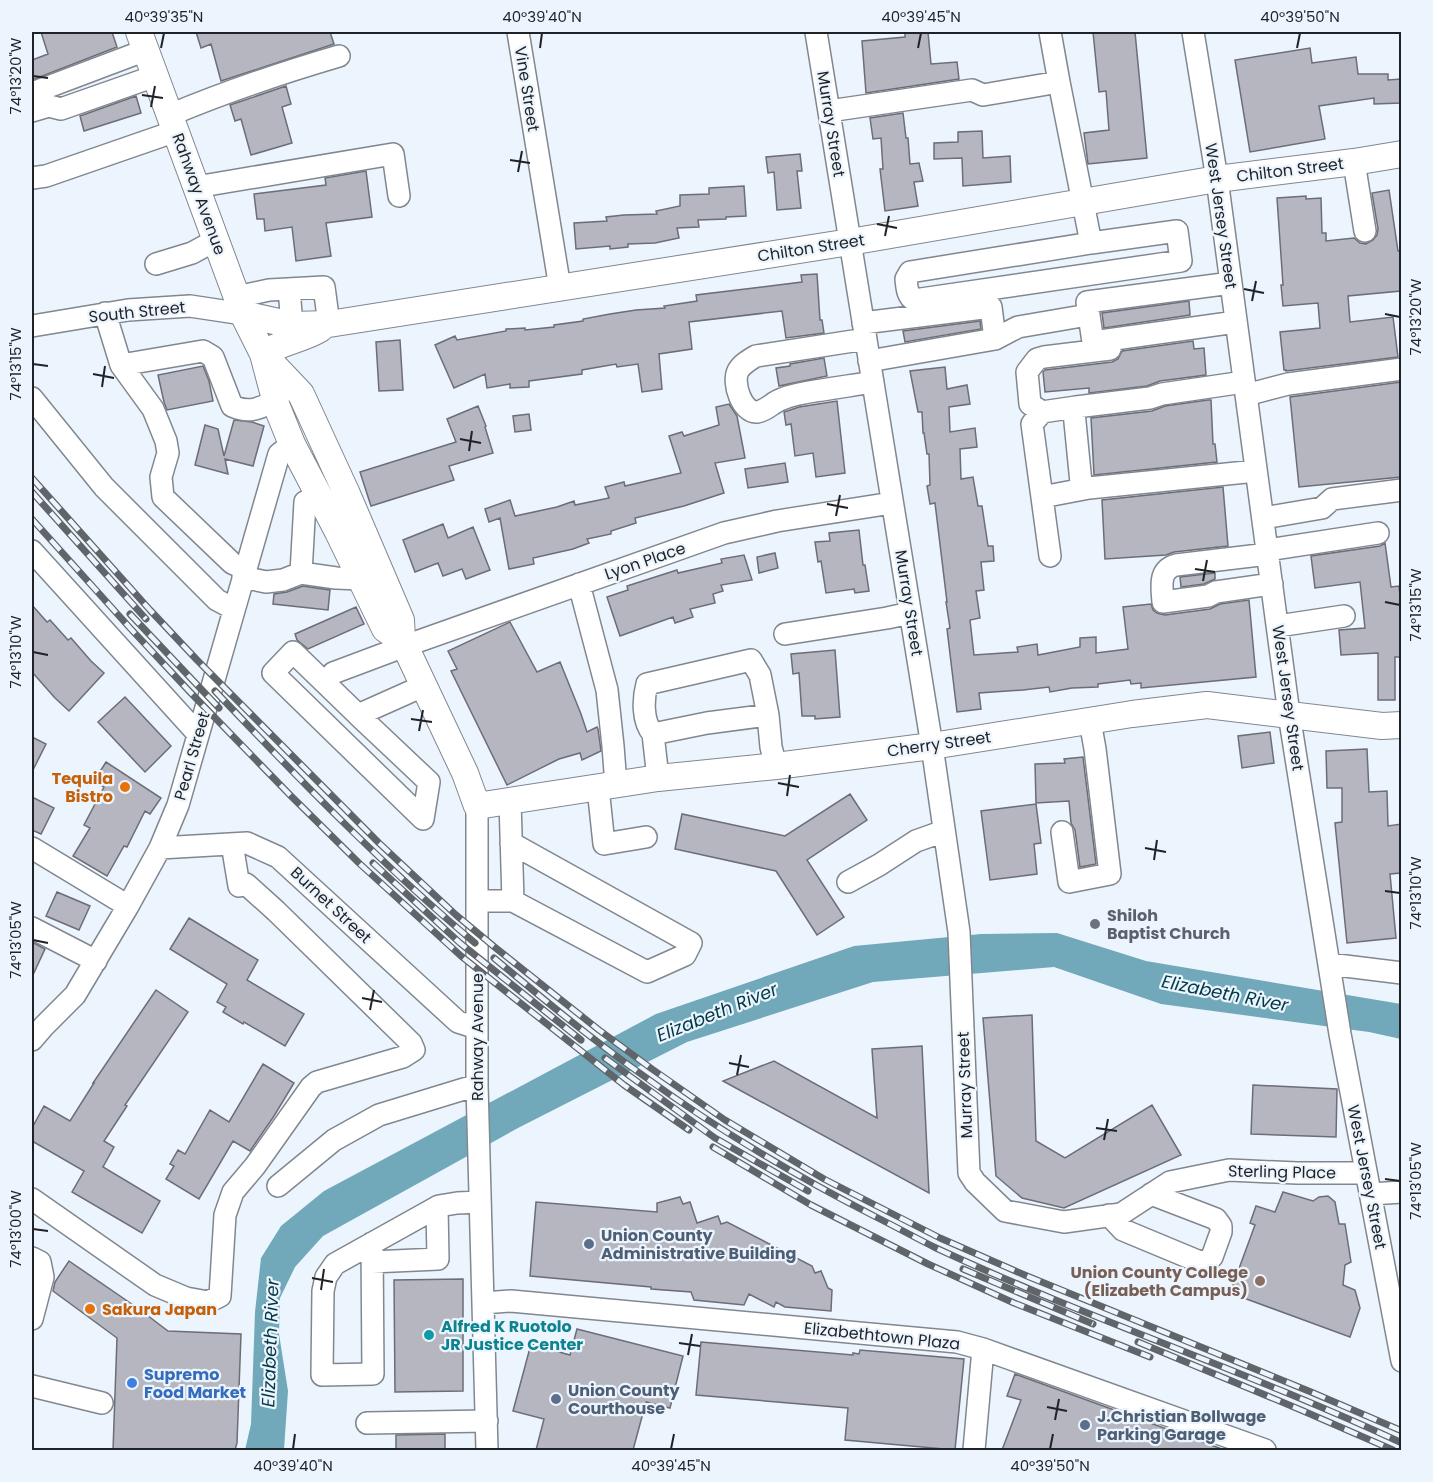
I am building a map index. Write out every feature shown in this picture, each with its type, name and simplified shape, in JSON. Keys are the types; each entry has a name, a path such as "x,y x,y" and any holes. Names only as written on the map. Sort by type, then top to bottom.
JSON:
{"main road":[{"name":"Rahway Avenue","path":"143,41 240,305 263,354 276,401 292,444 385,629 404,643"},
{"name":"Chilton Street","path":"240,305 292,325 328,324 850,242 1217,179 1401,154"},
{"name":"Chilton Street","path":"263,354 273,347 309,335 328,324"},
{"name":"Rahway Avenue","path":"263,354 301,394 401,620 404,643 465,772 477,806"},
{"path":"292,444 303,444 311,450 355,514"},
{"name":"Cherry Street","path":"477,806 658,778 932,746 1207,705 1382,726 1401,725"}],"street":[{"name":"Vine Street","path":"518,32 560,288"},
{"name":"Murray Street","path":"816,32 932,746 959,932 969,1173 972,1178"},
{"path":"1050,32 1091,243"},
{"name":"West Jersey Street","path":"1193,32 1217,179 1289,714 1340,1034 1401,1361"},
{"path":"32,93 143,41"},
{"path":"32,178 46,176 173,123 198,103 284,72 339,56"},
{"path":"32,111 49,106 61,109 155,76"},
{"path":"829,111 972,90 983,95 1059,82"},
{"path":"196,187 393,154 399,196"},
{"path":"1354,162 1365,231"},
{"path":"1177,231 1181,261 914,300 909,295 906,279 910,272 1091,243 1177,231"},
{"path":"156,264 192,253 216,240"},
{"path":"1231,283 1087,302 1088,315 1093,342 1237,328"},
{"path":"240,305 269,290 324,286 328,324"},
{"path":"289,289 292,325"},
{"name":"South Street","path":"32,326 128,310 240,305"},
{"path":"873,382 781,399 756,412 748,410 740,398 736,383 738,372 747,361 756,356 864,331 991,307 995,339"},
{"path":"105,313 121,365 153,410 166,441 168,453 161,477 163,496 244,573 266,582 283,580 301,573 361,579"},
{"path":"869,361 995,339 1018,327 1088,315"},
{"path":"1050,556 1042,497 1037,418 1030,404 1027,372 1037,359 1237,328"},
{"path":"121,365 203,351 213,357 232,406 242,410 255,409 276,401"},
{"path":"1037,418 1076,407 1150,398 1162,394 1288,384 1401,369"},
{"path":"32,398 105,487 217,600 234,609"},
{"path":"1076,407 1074,412 1081,483 1089,488"},
{"name":"Pearl Street","path":"36,1029 75,995 160,848 178,805 279,454 292,444"},
{"path":"1042,497 1089,488 1256,471"},
{"path":"1263,518 1322,508 1332,499 1401,490"},
{"path":"301,573 306,502 318,494"},
{"name":"Lyon Place","path":"333,673 404,643 724,533 777,521 892,503"},
{"path":"1272,584 1163,602 1161,579 1170,566 1378,533"},
{"path":"32,551 198,734"},
{"path":"579,584 607,690 613,746 607,786 604,844 646,837"},
{"path":"785,634 910,613"},
{"path":"1278,626 1344,616"},
{"path":"293,652 358,714 429,782 423,819 273,673 293,652"},
{"path":"658,778 653,734 647,727 644,697 647,684 751,660 760,675 776,766"},
{"path":"358,714 423,686"},
{"path":"653,734 707,723 768,715"},
{"path":"1062,832 1069,882 1110,874 1090,721"},
{"path":"510,801 513,901"},
{"name":"Rahway Avenue","path":"477,806 477,1085 487,1450"},
{"path":"848,882 916,841 944,831"},
{"name":"Burnet Street","path":"160,848 247,843 278,856 458,1022 477,1028"},
{"path":"477,901 513,901 647,972 685,955 691,943 511,843"},
{"path":"32,1199 155,1285 186,1298 208,1302 220,1296 225,1215 233,1192 255,1166 311,1087 317,1082 403,1056 414,1050 411,1043 276,911 246,884 239,886 232,844"},
{"path":"33,852 128,906"},
{"path":"32,928 96,961"},
{"path":"1329,964 1401,973"},
{"path":"278,1186 334,1140 379,1115 477,1085"},
{"name":"Sterling Place","path":"972,1178 1005,1210 1064,1222 1121,1214 1170,1182 1229,1170 1297,1173 1366,1172"},
{"path":"1371,1194 1401,1192"},
{"path":"1109,1215 1123,1230 1200,1262 1212,1257 1221,1232 1221,1226 1216,1219 1151,1194"},
{"path":"372,1252 373,1374 322,1375 323,1291 326,1277 335,1264 372,1252 437,1207 480,1202"},
{"path":"372,1252 438,1259 437,1207"},
{"path":"32,1258 40,1262 43,1277 32,1319"},
{"name":"Elizabethtown Plaza","path":"483,1303 511,1301 957,1342 983,1349 1265,1450"},
{"path":"974,1450 983,1349"},
{"path":"32,1386 102,1403"},
{"path":"367,1423 487,1421"}],"water":[{"name":"Elizabeth River","path":"1057,933 1146,961 1401,1004 1401,1039 1369,1032 1161,1004 1054,967 873,982 687,1042 518,1128 323,1236 295,1267 280,1298 279,1334 288,1391 284,1450 245,1450 251,1424 255,1312 261,1258 281,1226 324,1191 656,1014 854,946 981,934"}],"building":[{"path":"41,32 112,32 117,47 32,80 32,60 48,54"},
{"path":"196,32 330,32 334,44 221,81 211,44 201,48"},
{"path":"905,32 928,32 931,64 957,62 959,79 866,93 862,41 905,37"},
{"path":"1093,32 1135,32 1147,158 1088,164 1084,133 1109,130 1106,91 1099,92"},
{"path":"1310,48 1312,63 1356,57 1358,74 1388,74 1388,80 1401,79 1401,103 1374,104 1374,98 1319,106 1325,139 1250,152 1235,60"},
{"path":"286,86 291,104 282,107 292,143 251,155 241,119 235,121 230,105"},
{"path":"136,96 141,113 84,131 80,116"},
{"path":"903,113 910,164 919,163 923,181 914,182 918,206 885,211 880,169 883,169 881,138 873,139 870,118"},
{"path":"982,131 983,158 1010,156 1011,182 963,186 962,158 934,159 934,143 958,142 958,132"},
{"path":"800,154 802,171 797,171 801,208 777,210 774,172 768,173 766,157"},
{"path":"366,171 372,217 326,223 331,256 296,261 292,227 265,231 264,219 257,219 254,194 326,185 325,178"},
{"path":"744,186 746,216 698,220 699,227 677,228 679,238 655,243 628,244 628,247 610,249 610,246 576,249 574,223 607,221 606,217 624,215 657,214 656,211 680,206 680,195 709,194 709,188"},
{"path":"1389,190 1398,251 1401,251 1401,291 1348,296 1350,322 1393,317 1398,357 1284,370 1280,332 1320,328 1318,303 1283,306 1277,198 1306,196 1306,199 1321,198 1322,233 1326,233 1326,241 1354,238 1366,244 1377,235 1378,229 1372,193"},
{"path":"817,274 820,320 822,320 824,333 786,338 782,311 689,322 692,349 659,354 662,389 642,392 638,364 617,367 616,364 582,370 582,374 529,381 529,387 510,388 510,384 487,388 485,374 454,388 435,345 455,336 457,340 506,331 506,329 554,327 554,325 610,314 665,308 664,306 697,301 696,295 802,282 801,275"},
{"path":"1189,301 1190,315 1104,328 1102,313"},
{"path":"980,321 981,329 905,342 903,331"},
{"path":"400,340 403,390 379,391 376,342"},
{"path":"1193,341 1194,349 1204,348 1206,375 1160,381 1147,386 1089,393 1089,388 1045,392 1043,372 1045,370 1112,362 1118,359 1122,351"},
{"path":"824,358 827,376 779,386 776,368"},
{"path":"203,366 213,401 167,410 158,375"},
{"path":"945,367 947,389 967,385 970,404 949,407 950,432 975,428 977,447 960,449 961,479 973,477 978,506 982,506 988,546 993,546 994,561 981,562 984,590 976,591 980,618 970,620 974,655 1018,652 1017,647 1037,644 1038,655 1080,647 1080,638 1096,637 1096,653 1128,649 1123,607 1151,604 1153,610 1165,615 1210,609 1220,604 1249,600 1256,677 1141,688 1141,683 1131,684 1130,680 1098,684 1098,687 1050,692 1049,687 979,693 981,709 957,712 947,629 950,628 935,503 930,504 927,486 930,485 929,454 927,454 923,433 922,412 918,412 910,371"},
{"path":"1401,382 1401,477 1299,487 1290,397"},
{"path":"1211,400 1213,444 1215,444 1217,462 1094,475 1091,418 1152,411 1165,406"},
{"path":"837,401 845,473 816,477 813,453 795,456 791,424 786,425 784,412 799,407"},
{"path":"729,404 737,416 745,458 715,463 724,493 635,518 636,523 611,531 611,534 587,539 589,543 533,558 534,564 509,569 500,518 489,522 485,509 510,500 515,516 574,501 575,505 609,498 605,487 624,482 625,486 681,473 669,436 682,432 684,436 719,425 716,407"},
{"path":"478,406 493,453 449,466 454,480 371,506 360,472 456,442 447,419"},
{"path":"529,414 531,430 515,432 513,416"},
{"path":"234,420 264,426 253,466 225,459 228,474 195,465 205,425 218,429 224,456"},
{"path":"785,463 788,482 748,488 745,469"},
{"path":"1223,487 1228,546 1174,552 1166,555 1105,559 1102,500"},
{"path":"443,524 448,538 473,527 490,570 466,579 462,569 443,576 438,563 415,572 403,540"},
{"path":"859,530 869,591 855,593 854,589 826,593 821,561 818,562 815,542 830,541 829,533"},
{"path":"1385,543 1391,587 1399,586 1401,607 1401,657 1395,657 1395,700 1378,700 1378,653 1341,655 1339,630 1365,628 1360,582 1315,588 1311,556 1380,546"},
{"path":"775,553 778,568 759,573 757,557"},
{"path":"744,555 752,580 721,585 723,591 713,594 715,603 690,609 693,617 675,623 673,617 620,636 607,597 628,590 627,586 677,570 678,573 722,563 721,559"},
{"path":"1215,573 1215,579 1204,584 1181,587 1180,577"},
{"path":"303,586 330,590 328,610 273,604 274,594"},
{"path":"32,605 68,640 71,638 104,673 69,711 32,672"},
{"path":"356,607 364,624 308,649 297,640 295,634"},
{"path":"510,622 537,672 560,662 587,732 597,727 598,729 601,751 582,760 580,753 559,759 507,785 451,671 457,669 448,651"},
{"path":"835,650 840,717 815,719 815,716 802,716 799,673 793,674 791,654"},
{"path":"125,697 171,746 145,772 98,722"},
{"path":"1270,732 1274,763 1242,768 1238,736"},
{"path":"32,737 46,744 32,772"},
{"path":"1367,749 1369,792 1387,791 1388,826 1401,824 1401,873 1390,874 1396,938 1347,943 1335,823 1342,822 1342,788 1327,788 1326,751"},
{"path":"1083,757 1096,864 1080,867 1069,801 1036,803 1035,764 1065,763 1064,759"},
{"path":"106,762 161,798 150,814 145,811 127,847 124,846 107,876 73,856 90,828 84,825 104,787 94,781"},
{"path":"850,794 867,820 807,860 844,917 817,935 776,871 675,849 682,814 785,836"},
{"path":"32,797 54,808 41,834 32,830"},
{"path":"1036,804 1041,843 1034,844 1037,874 990,880 981,811"},
{"path":"57,892 90,906 79,930 46,916"},
{"path":"189,918 258,960 247,980 304,1014 285,1046 223,1012 226,1007 217,1002 227,984 170,949"},
{"path":"32,942 45,949 32,977"},
{"path":"156,990 188,1012 125,1105 127,1106 104,1141 114,1147 103,1167 160,1201 142,1233 72,1192 84,1171 32,1141 32,1128 44,1106 70,1121"},
{"path":"1032,1015 1036,1141 1065,1158 1152,1105 1181,1155 1064,1208 1022,1198 996,1176 983,1018"},
{"path":"922,1046 929,1193 723,1081 774,1061 877,1118 872,1049"},
{"path":"263,1064 294,1083 250,1151 233,1141 199,1199 166,1179 174,1166 170,1164 178,1150 185,1154 210,1110 229,1122"},
{"path":"1253,1085 1337,1089 1336,1137 1251,1134"},
{"path":"1283,1192 1313,1201 1319,1197 1328,1196 1335,1202 1339,1224 1345,1224 1351,1262 1345,1265 1343,1285 1355,1290 1360,1308 1350,1337 1230,1293 1255,1225 1250,1223 1256,1206 1275,1212"},
{"path":"680,1197 683,1204 690,1202 697,1223 718,1216 721,1224 727,1222 812,1266 815,1273 821,1271 828,1288 832,1290 831,1311 785,1307 776,1302 774,1307 749,1294 744,1305 694,1300 691,1292 530,1276 536,1202 657,1212 657,1203"},
{"path":"69,1261 168,1331 241,1334 235,1450 113,1450 117,1338 53,1291 55,1282"},
{"name":"Alfred K Ruotolo JR Justice Center","path":"463,1279 463,1391 395,1392 394,1280"},
{"name":"Union County Courthouse","path":"577,1329 683,1356 670,1408 646,1402 633,1450 536,1450 544,1419 513,1411 531,1344 570,1355"},
{"path":"701,1342 853,1355 853,1353 859,1354 860,1350 964,1359 955,1450 845,1440 848,1408 696,1395"},
{"name":"J.Christian Bollwage Parking Garage","path":"1015,1374 1222,1450 1002,1450 1021,1400 1007,1396"},
{"path":"445,1434 445,1450 396,1450 396,1435"}],"railway":[{"path":"32,478 197,660 379,843 456,915 599,1030 725,1120 824,1179 940,1238 1402,1431"},
{"path":"32,492 146,619"},
{"path":"32,519 190,692 360,864 461,956 624,1085 689,1130"},
{"path":"130,614 219,708"},
{"path":"215,691 374,852 475,943"},
{"path":"373,863 460,943 581,1040"},
{"path":"494,958 585,1032 669,1094 785,1168 845,1201 936,1248 994,1274 1344,1417 1402,1443"},
{"path":"605,1058 715,1138 808,1191"},
{"path":"713,1147 811,1205 928,1264 1014,1303 1150,1357"},
{"path":"963,1269 1093,1324"},
{"path":"1138,1342 1393,1450"}],"place":[{"name":"Tequila Bistro","path":"125,787"},
{"name":"Shiloh Baptist Church","path":"1095,924"},
{"name":"Union County Administrative Building","path":"589,1244"},
{"name":"Union County College (Elizabeth Campus)","path":"1260,1281"},
{"name":"Sakura Japan","path":"90,1309"},
{"name":"Alfred K Ruotolo JR Justice Center","path":"429,1335"},
{"name":"Supremo Food Market","path":"132,1383"},
{"name":"Union County Courthouse","path":"556,1399"},
{"name":"J.Christian Bollwage Parking Garage","path":"1085,1425"}]}
